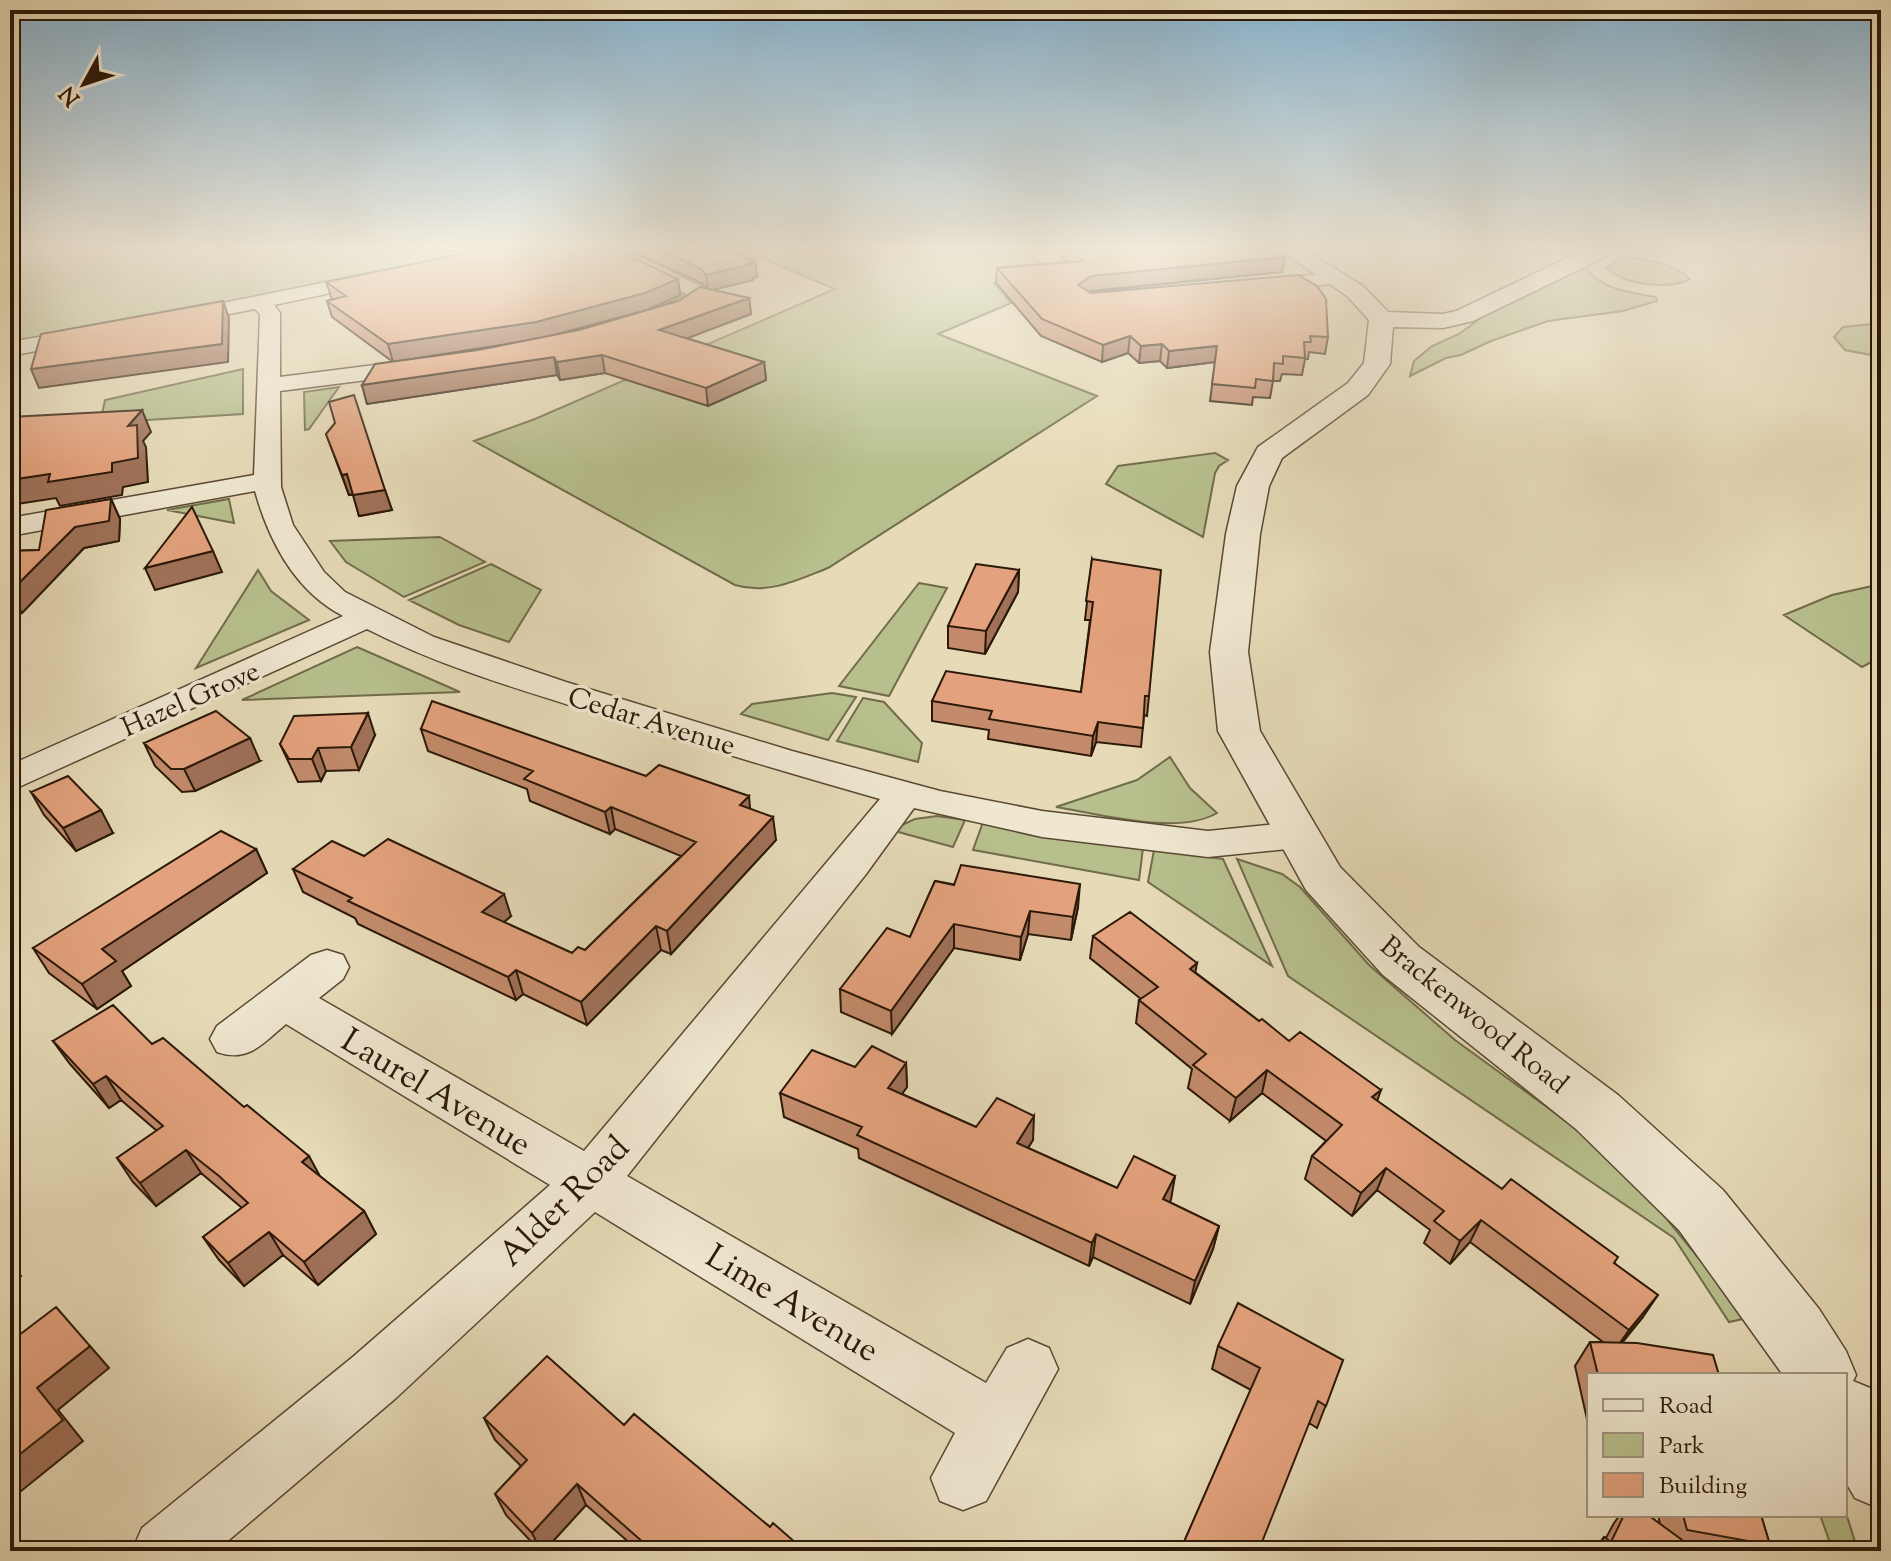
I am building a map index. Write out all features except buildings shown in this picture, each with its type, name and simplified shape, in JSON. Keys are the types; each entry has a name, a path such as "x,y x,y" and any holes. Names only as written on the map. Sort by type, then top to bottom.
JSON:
{"street":[{"path":"148,324 154,323"},
{"name":"Cedar Avenue","path":"270,323 267,481 279,525 312,578 334,599 422,644 543,686 904,794 1042,824 1208,844 1297,835"},
{"name":"Brackenwood Road","path":"1381,323 1377,364 1358,389 1269,453 1253,486 1243,534 1229,652 1239,731 1323,878 1401,961 1597,1112 1701,1210 1795,1332 1820,1373"},
{"path":"10,349 117,329"},
{"path":"269,385 447,363"},
{"path":"10,527 267,481"},
{"name":"Hazel Grove","path":"10,779 369,616"},
{"name":"Alder Road","path":"165,1551 375,1377 591,1182 851,864 904,794"},
{"path":"234,1039 327,967"},
{"name":"Laurel Avenue","path":"284,1000 591,1182"},
{"name":"Lime Avenue","path":"591,1182 996,1423"},
{"path":"963,1478 1028,1369"},
{"path":"1847,1416 1881,1472"}],"green space":[{"path":"10,323 127,323 10,346"},
{"path":"757,323 964,323 938,334 1097,396 828,568 782,585 759,588 735,585 474,441 535,419"},
{"path":"1474,323 1543,323 1446,358 1410,376 1414,361 1432,346 1459,334"},
{"path":"1881,323 1881,357 1845,350 1834,337 1843,327"},
{"path":"243,369 243,414 100,423 105,400"},
{"path":"339,387 309,429 305,430 304,392"},
{"path":"1215,453 1228,460 1215,473 1203,537 1106,484 1118,466"},
{"path":"229,499 234,523 167,510"},
{"path":"440,537 485,562 404,597 346,562 330,541"},
{"path":"491,564 541,590 509,642 459,625 409,600"},
{"path":"258,570 271,591 309,620 196,668"},
{"path":"919,583 947,588 889,696 839,686"},
{"path":"1881,584 1881,657 1862,667 1784,615 1832,595"},
{"path":"357,647 460,692 242,700"},
{"path":"832,693 856,697 828,740 741,714 752,704"},
{"path":"863,698 884,702 922,743 918,762 837,741"},
{"path":"1170,757 1190,788 1217,813 1201,820 1161,823 1056,807 1137,780"},
{"path":"937,816 965,820 953,847 891,830 915,819"},
{"path":"983,822 1143,848 1139,880 973,850"},
{"path":"1154,850 1223,859 1272,966 1148,882"},
{"path":"1237,859 1282,874 1300,887 1369,965 1455,1040 1592,1140 1632,1176 1747,1318 1729,1322 1674,1238 1288,976"},
{"path":"1847,1516 1858,1551 1833,1551 1821,1517"}]}
